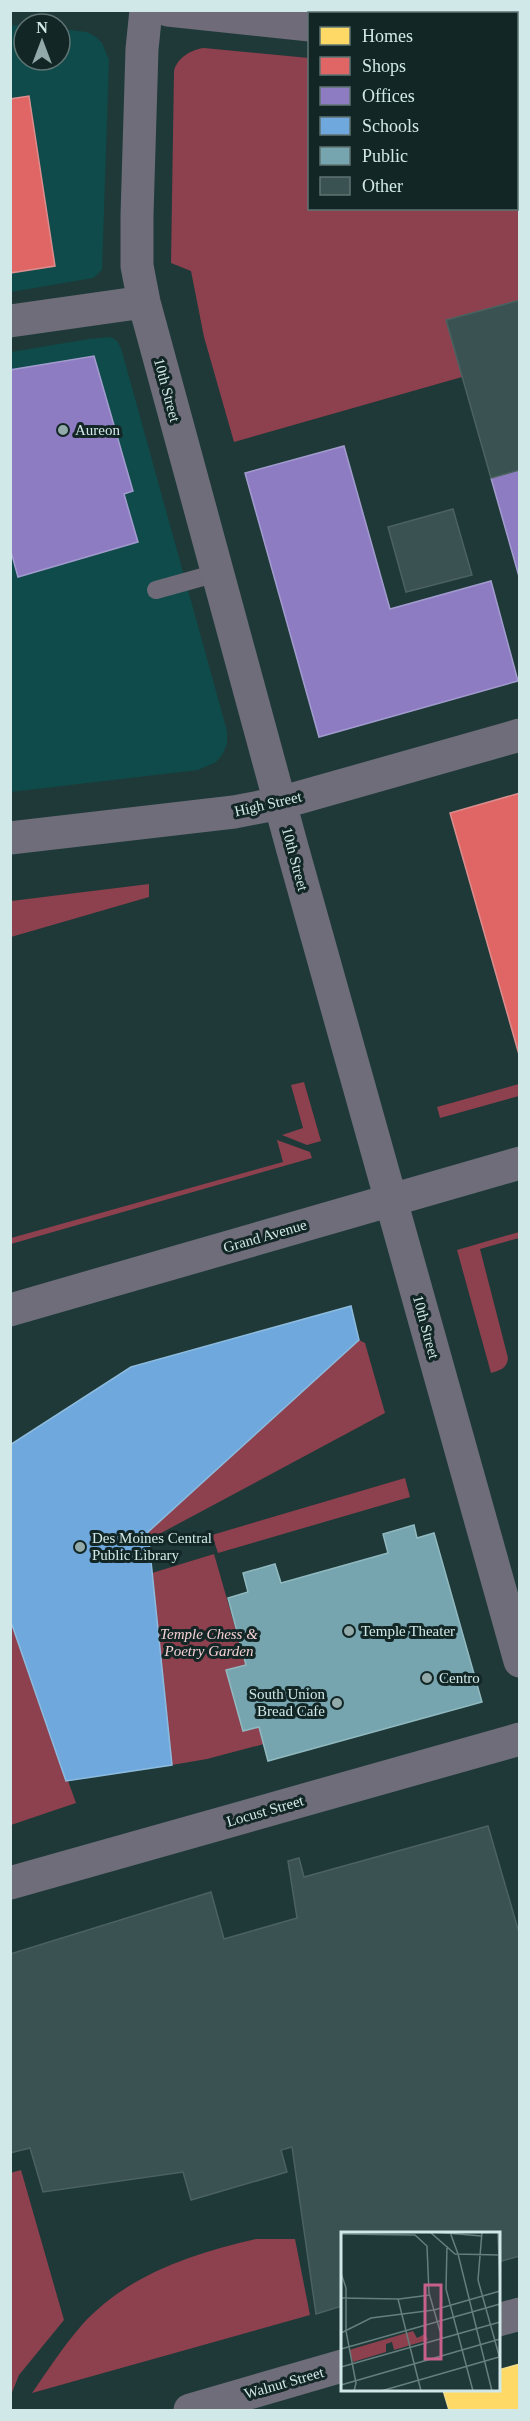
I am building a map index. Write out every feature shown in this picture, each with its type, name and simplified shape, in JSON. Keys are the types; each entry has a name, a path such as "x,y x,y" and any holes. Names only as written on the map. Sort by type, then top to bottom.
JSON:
{"street":[{"name":"10th Street","path":"146,10 142,49 137,215 137,266 144,302 280,803 519,1661"},
{"path":"168,10 308,25"},
{"path":"10,321 144,302"},
{"name":"High Street","path":"10,838 234,812 280,803 519,735"},
{"name":"Grand Avenue","path":"10,1310 519,1163"},
{"name":"Locust Street","path":"10,1883 519,1739"},
{"path":"500,2319 519,2314"},
{"name":"Walnut Street","path":"190,2410 341,2366"}],"lane":[{"path":"156,590 217,573"}],"shaded area":[{"path":"10,25 12,25 12,72 72,72 72,30 87,32 102,43 109,60 102,270 93,278 11,292"},
{"path":"111,337 121,348 227,731 227,744 216,762 198,770 11,792 11,352"}],"green space":[{"path":"204,48 308,58 308,210 518,210 519,78 519,300 447,320 462,377 234,442 204,337 191,271 171,263 174,71 178,62 195,50"},
{"path":"149,884 149,897 11,937 11,901"},
{"path":"304,1082 321,1141 307,1145 282,1135 303,1128 291,1085"},
{"path":"519,1084 519,1096 440,1118 437,1107"},
{"path":"277,1140 310,1152 312,1158 11,1244 11,1238 283,1162"},
{"path":"519,1232 519,1238 480,1249 508,1358 505,1367 491,1373 457,1250"},
{"path":"359,1340 365,1343 385,1413 148,1540 148,1532"},
{"path":"405,1478 410,1497 218,1553 212,1535"},
{"name":"Temple Chess & Poetry Garden","path":"214,1554 246,1665 227,1670 243,1731 259,1727 264,1744 207,1759 172,1765 152,1573"},
{"path":"10,1619 76,1803 11,1825 10,1825"},
{"path":"21,2170 64,2320 19,2375 11,2395 10,2173"},
{"path":"256,2239 295,2239 310,2315 32,2393 81,2326 118,2293 161,2269 184,2260"}],"building: Homes":[{"path":"520,2364 520,2410 449,2410 443,2391 500,2391 500,2369"}],"building: Shops":[{"path":"29,96 55,266 10,273 10,99"},
{"path":"520,793 520,1058 450,813"}],"building: Offices":[{"name":"Aureon","path":"94,356 133,491 124,494 138,542 18,577 10,548 10,370"},
{"path":"344,446 390,609 491,581 518,681 319,737 245,473"},
{"path":"520,470 520,580 491,478"}],"building: Schools":[{"name":"Des Moines Central Public Library","path":"351,1306 359,1340 148,1532 172,1765 66,1781 10,1619 10,1445 131,1367"}],"building: Public":[{"name":"Temple Theater","path":"414,1525 417,1538 434,1533 482,1702 268,1761 259,1727 243,1731 226,1670 246,1665 228,1598 248,1592 243,1573 275,1564 281,1583 388,1553 383,1534"}],"building: Other":[{"path":"520,300 520,470 491,478 446,320"},
{"path":"453,509 472,575 406,592 388,527"},
{"path":"488,1826 520,1936 520,2256 500,2261 500,2232 341,2232 341,2306 316,2314 292,2147 281,2150 287,2172 191,2200 183,2172 43,2192 30,2148 10,2153 10,1954 211,1892 224,1939 297,1918 288,1861 299,1858 304,1877"}],"place":[{"name":"Aureon","path":"63,430"},
{"name":"Des Moines Central Public Library","path":"80,1547"},
{"name":"Temple Theater","path":"349,1631"},
{"name":"Centro","path":"427,1678"},
{"name":"South Union Bread Cafe","path":"337,1703"}]}
